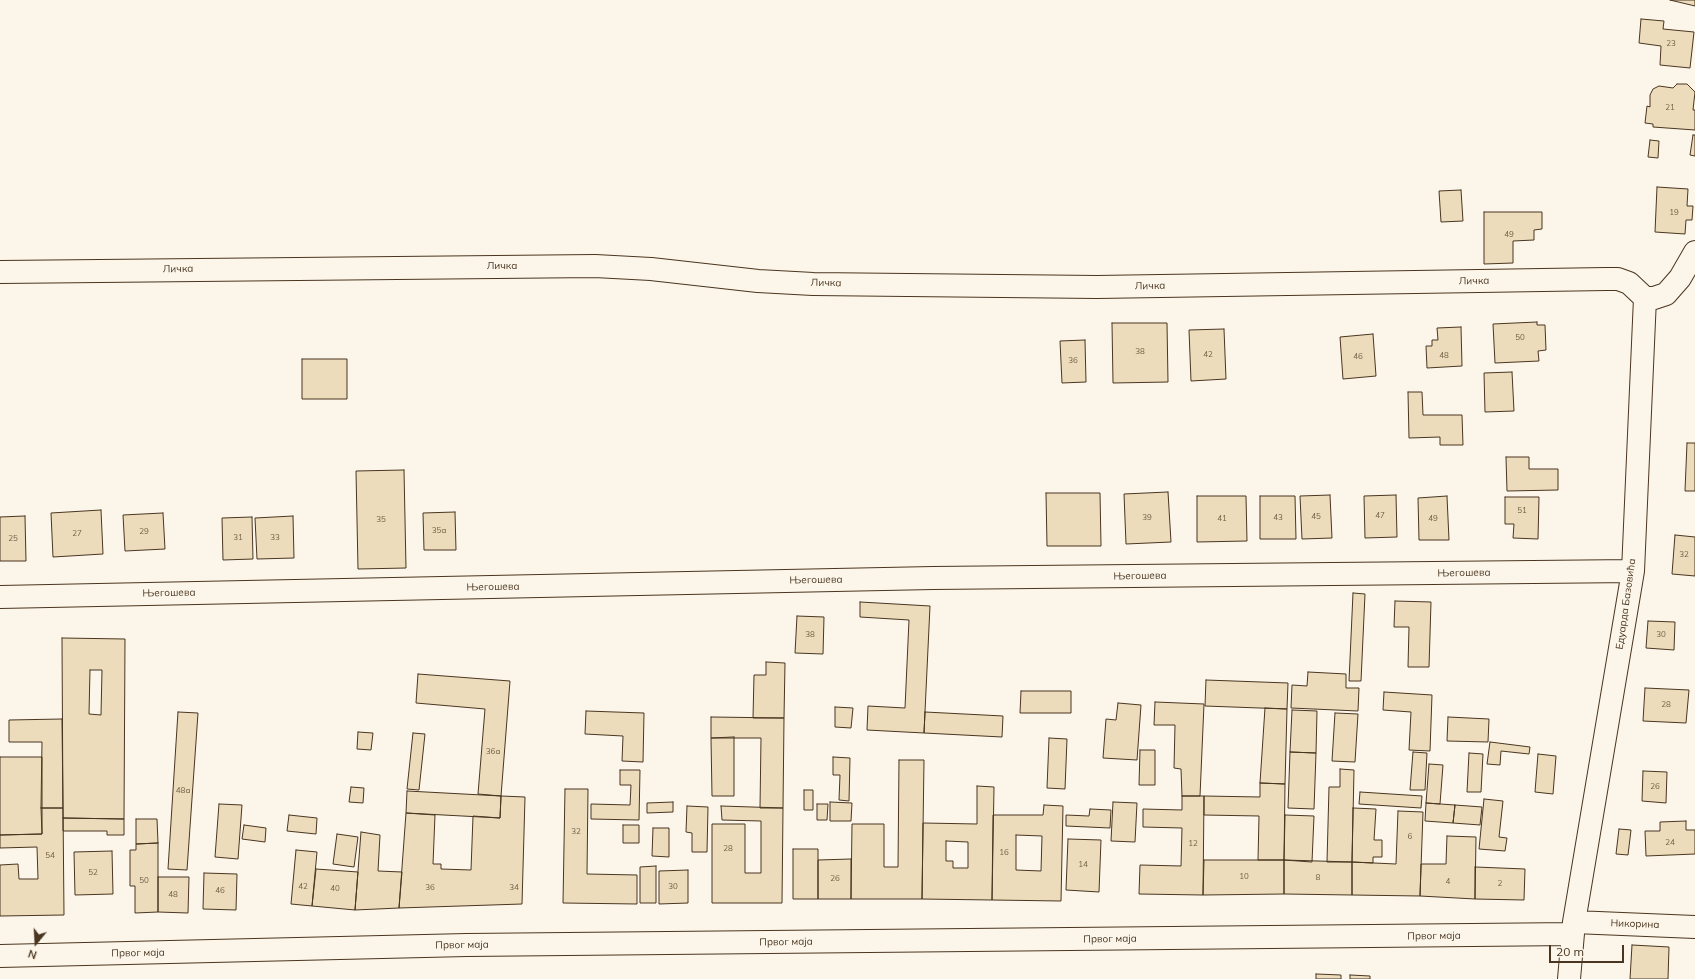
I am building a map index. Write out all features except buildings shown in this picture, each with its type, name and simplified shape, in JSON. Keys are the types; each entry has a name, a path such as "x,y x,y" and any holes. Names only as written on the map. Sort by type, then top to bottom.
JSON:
{"street":[{"path":"1645,298 1654,298 1666,294 1680,278 1695,252"},
{"name":"Личка","path":"0,272 595,266 651,269 758,281 812,284 1097,286 1606,278 1618,279 1629,283 1645,298"},
{"name":"Едуарда Базовића","path":"1569,979 1573,928 1633,571 1645,298"},
{"name":"Његошева","path":"0,597 925,578 1633,571"},
{"name":"Никорина","path":"1573,928 1695,927"},
{"name":"Првог маја","path":"0,956 467,945 1573,928"}]}
